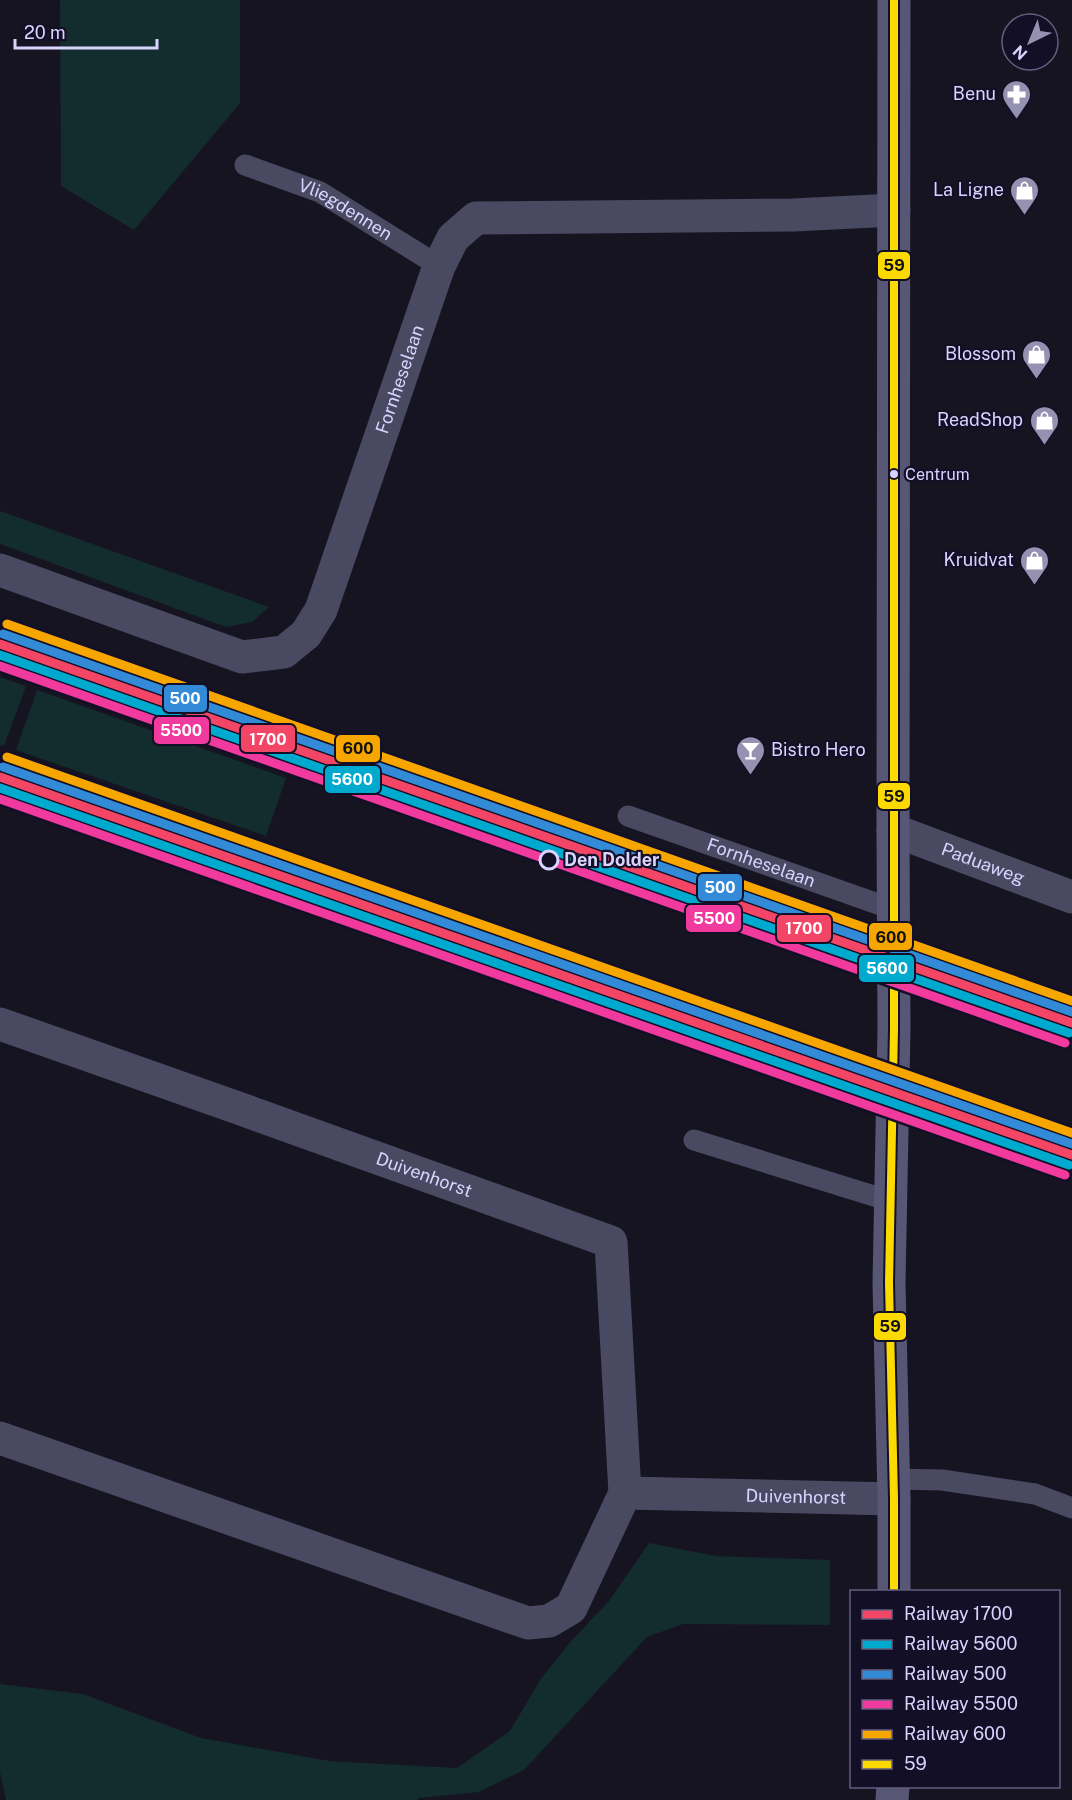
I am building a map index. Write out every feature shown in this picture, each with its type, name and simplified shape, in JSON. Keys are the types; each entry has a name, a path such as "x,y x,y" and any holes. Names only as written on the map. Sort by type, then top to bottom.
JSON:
{"main road":[{"path":"894,0 893,830 895,910 894,1093 889,1283 894,1590"}],"street":[{"name":"Fornheselaan","path":"0,570 242,657 284,652 306,634 321,610 439,266 453,238 476,218 793,214 894,210"},
{"name":"Paduaweg","path":"893,830 1072,897"},
{"name":"Duivenhorst","path":"0,1024 611,1242 625,1493 571,1608 549,1621 528,1623 0,1438"},
{"name":"Duivenhorst","path":"625,1493 893,1489"}],"lane":[{"name":"Vliegdennen","path":"245,165 320,192 439,266"},
{"name":"Fornheselaan","path":"628,816 895,910"},
{"path":"694,1140 891,1201"},
{"path":"893,1489 942,1480 1035,1494 1072,1508"}],"green space":[{"path":"60,0 240,0 240,103 134,230 61,186"},
{"path":"0,511 269,607 252,622 226,627 0,544"},
{"path":"0,677 26,686 4,746 0,745"},
{"path":"37,690 286,778 266,836 16,750"},
{"path":"649,1543 716,1556 830,1560 830,1625 683,1624 647,1637 524,1770 479,1792 417,1800 6,1800 0,1772 0,1684 83,1694 201,1738 330,1761 457,1768 510,1731 540,1680 571,1641 609,1601"}],"rail line":[{"name":"600","path":"7,624 1072,1001"},
{"name":"500","path":"3,634 1072,1012"},
{"name":"1700","path":"0,644 1072,1023"},
{"name":"5600","path":"0,655 1069,1033"},
{"name":"5500","path":"0,666 1065,1043"},
{"name":"600","path":"7,757 1072,1133"},
{"name":"500","path":"3,767 1072,1144"},
{"name":"1700","path":"0,777 1072,1155"},
{"name":"5600","path":"0,788 1069,1165"},
{"name":"5500","path":"0,799 1065,1175"}],"transit line":[{"name":"59","path":"894,0 894,1029 889,1283 894,1590"}],"place":[{"name":"Benu","path":"1017,120"},
{"name":"La Ligne","path":"1025,216"},
{"name":"Blossom","path":"1037,380"},
{"name":"ReadShop","path":"1044,446"},
{"name":"Centrum","path":"894,474"},
{"name":"Kruidvat","path":"1035,586"},
{"name":"Bistro Hero","path":"750,776"},
{"name":"Den Dolder","path":"549,860"}]}
